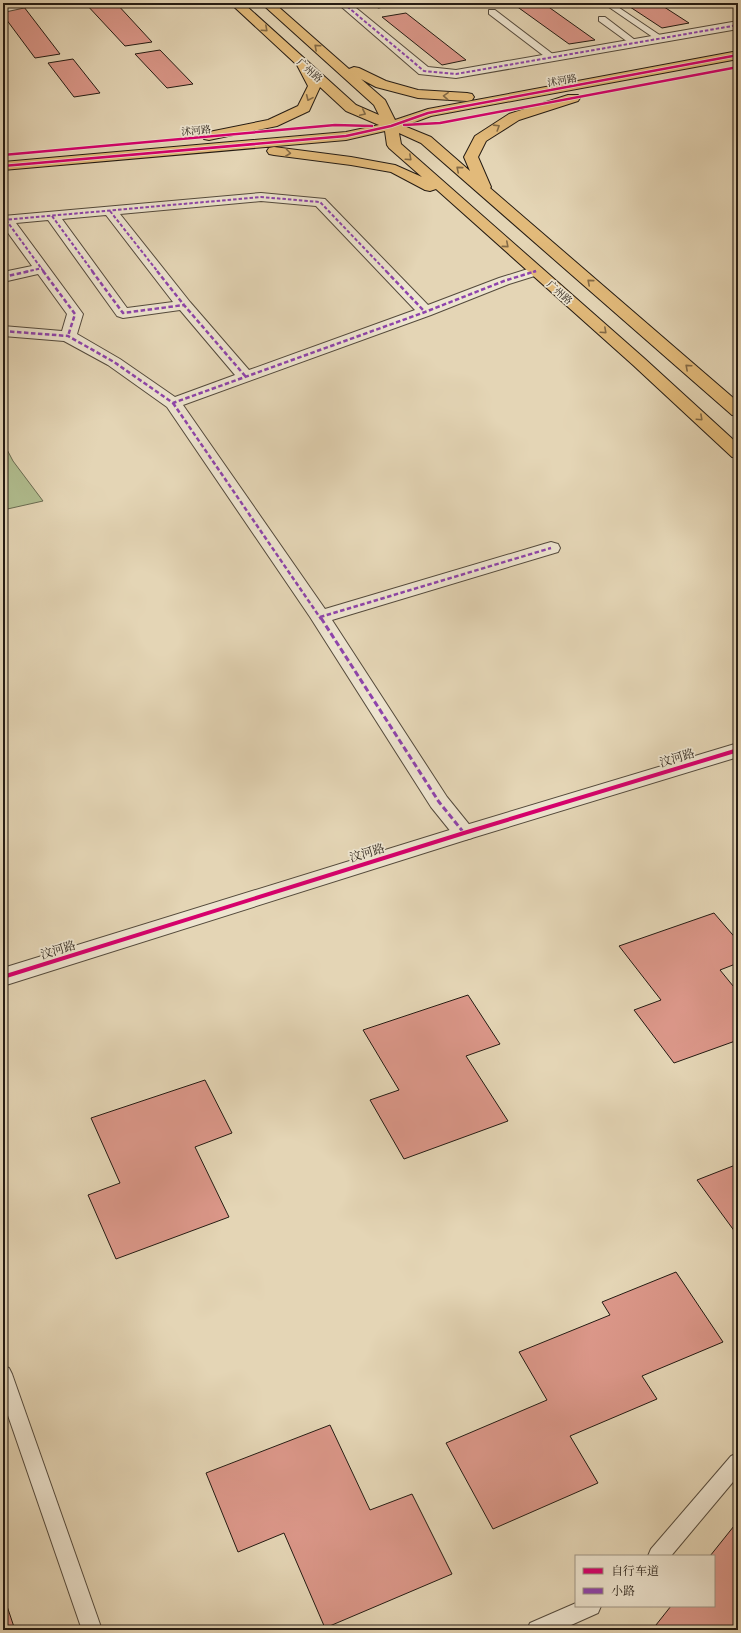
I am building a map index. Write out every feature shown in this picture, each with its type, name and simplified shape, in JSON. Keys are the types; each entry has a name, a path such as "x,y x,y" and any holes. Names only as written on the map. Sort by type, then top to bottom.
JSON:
{"main road":[{"name":"广州路","path":"236,3 351,108 426,140 738,411"},
{"name":"广州路","path":"267,3 380,103 391,126 394,145 639,362 738,453"},
{"name":"沭河路","path":"3,166 346,136 391,126 428,113 738,55"},
{"path":"334,62 381,84 418,94 466,97 554,89"},
{"path":"200,138 272,123 304,108 314,86 302,63"},
{"name":"沭河路","path":"3,155 335,126 391,126 440,122 738,67"},
{"path":"486,193 470,157 480,138 514,117 573,98"},
{"path":"193,150 276,151 395,169 458,202"}],"street":[{"path":"3,8 27,3"},
{"path":"343,3 424,71 456,74 738,25"},
{"path":"5,220 261,197 320,202 425,312"},
{"path":"110,211 184,305 246,377"},
{"path":"52,216 123,313 184,305"},
{"path":"5,220 75,314 68,336"},
{"path":"3,276 42,268"},
{"path":"173,403 425,312 504,281 536,271"},
{"path":"3,331 68,336 114,362 173,403 320,617 439,802 464,833"},
{"path":"320,617 551,548"},
{"name":"汶河路","path":"3,977 464,833 738,750"}],"lane":[{"path":"607,3 660,38"},
{"path":"492,12 551,57"},
{"path":"602,19 635,43"},
{"path":"3,1374 92,1630"},
{"path":"659,1555 738,1462"},
{"path":"537,1630 589,1607"}],"green space":[{"path":"3,442 13,461 43,501 3,510"}],"building":[{"path":"85,3 116,3 152,42 125,46"},
{"path":"372,3 400,3 402,4 378,8"},
{"path":"512,3 543,3 595,40 569,44"},
{"path":"624,3 658,3 689,23 662,28"},
{"path":"24,7 60,54 35,58 3,15 3,10"},
{"path":"406,13 466,60 442,65 382,17"},
{"path":"160,50 193,84 167,88 135,54"},
{"path":"73,59 100,93 74,97 48,63"},
{"path":"714,913 738,941 738,963 720,970 738,992 738,1040 674,1063 634,1010 661,1000 619,946"},
{"path":"468,995 500,1044 466,1056 508,1121 404,1159 370,1100 399,1090 363,1030"},
{"path":"205,1080 232,1133 195,1147 229,1217 116,1259 88,1195 120,1183 91,1118"},
{"path":"738,1164 738,1236 697,1180"},
{"path":"676,1272 723,1342 642,1376 657,1399 570,1436 598,1483 493,1529 446,1443 547,1400 519,1352 610,1315 602,1302"},
{"path":"330,1425 370,1510 412,1494 452,1574 325,1628 284,1533 238,1552 206,1473"},
{"path":"738,1521 738,1630 652,1630 670,1607 715,1607 715,1555 711,1555"},
{"path":"3,1594 15,1630 3,1630"}],"marked path":[{"path":"3,8 27,3"},
{"path":"343,3 424,71 456,74 738,25"},
{"path":"3,220 261,197 320,202 425,312"},
{"path":"110,211 184,305 246,377"},
{"path":"52,216 123,313 184,305"},
{"path":"6,220 75,314 68,336"},
{"path":"3,277 42,268"},
{"path":"3,331 68,336 114,362 173,403 425,312 504,281 536,271"},
{"path":"173,403 320,617 439,802 464,833"},
{"path":"320,617 551,548"}],"cycle path":[{"path":"3,166 346,136 391,126 428,113 738,55"},
{"path":"404,125 440,123 738,67"},
{"path":"3,155 335,125 372,126"},
{"path":"3,977 464,833 738,750"}]}
